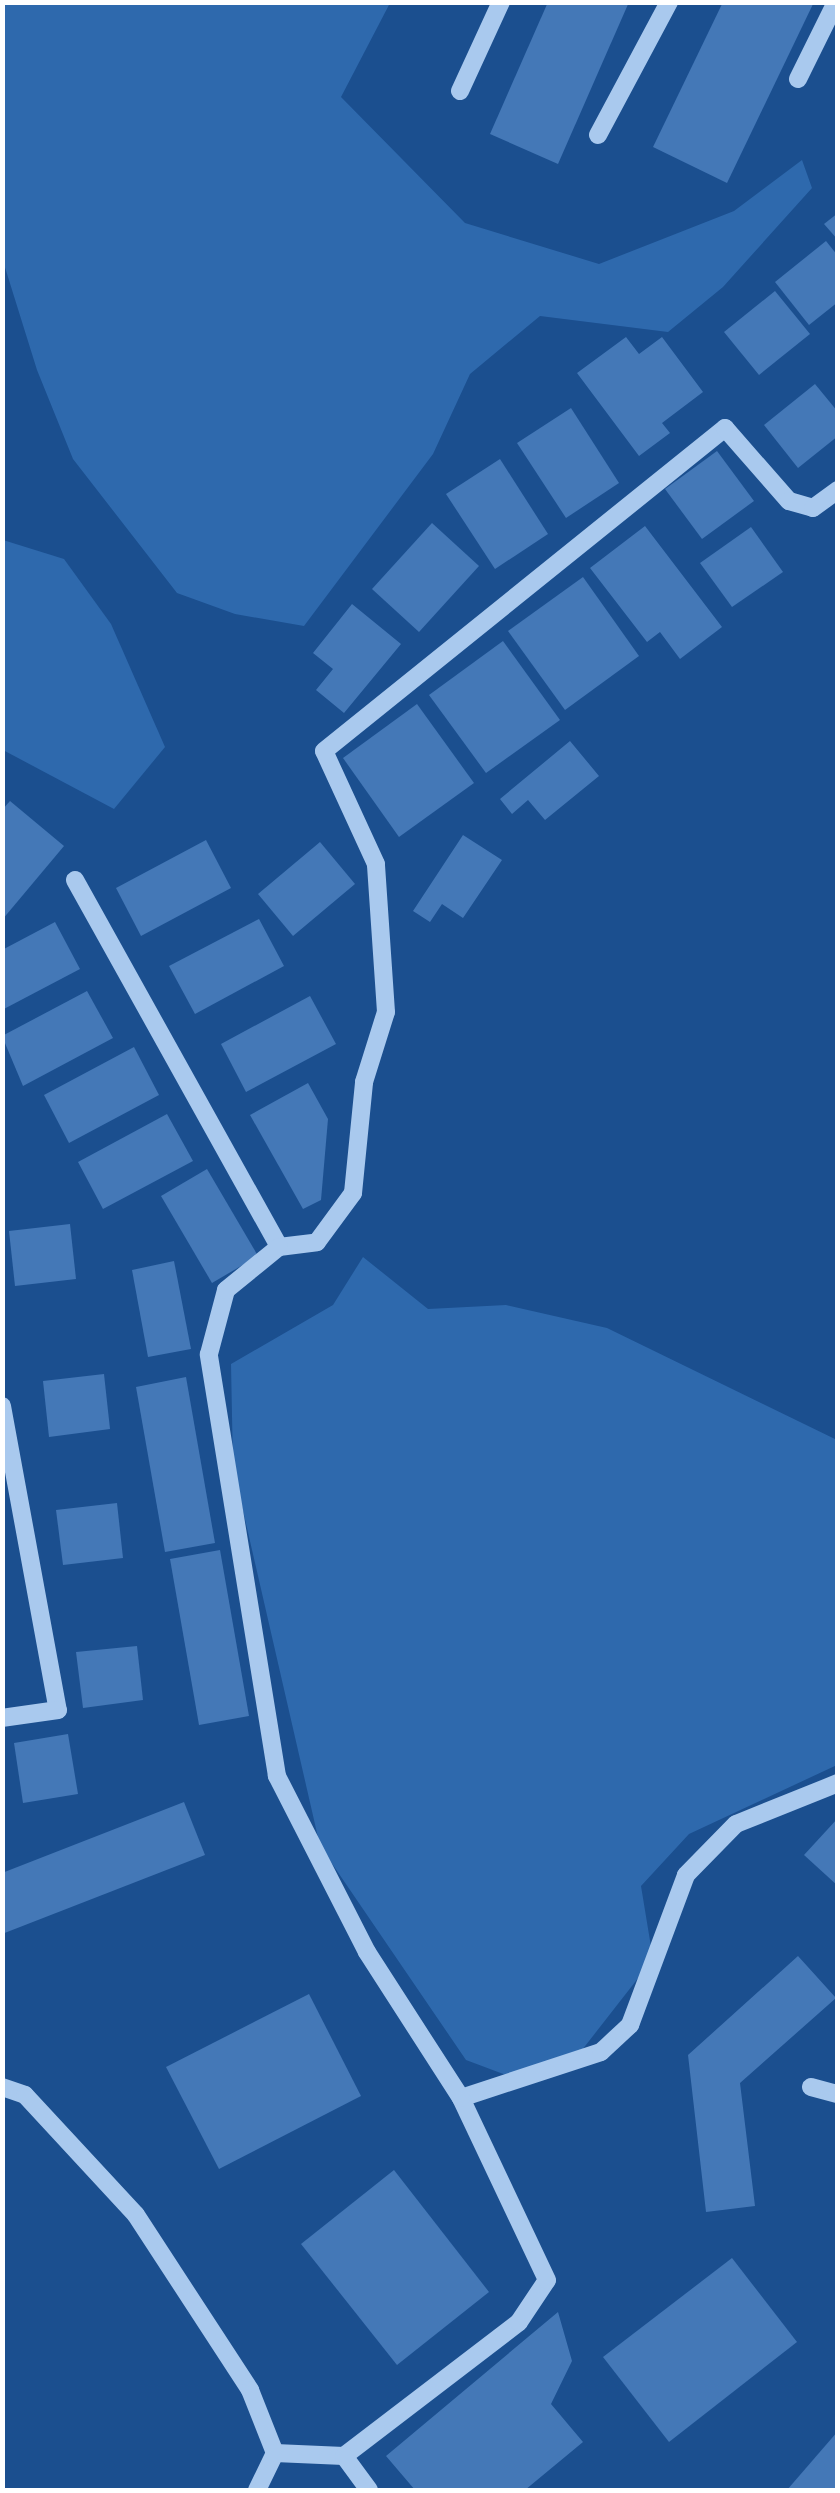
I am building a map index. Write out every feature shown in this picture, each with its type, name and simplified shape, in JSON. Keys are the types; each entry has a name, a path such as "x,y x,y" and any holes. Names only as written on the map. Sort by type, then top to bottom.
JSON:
{"street":[{"path":"460,91 501,2"},
{"path":"598,135 669,2"},
{"path":"798,79 836,2"},
{"path":"275,2453 344,2456 520,2322 547,2280 461,2098 367,1952 276,1776 209,1354 226,1290 279,1247 316,1242 353,1192 364,1082 386,1012 376,864 324,750 724,428 790,501 813,508 838,490"},
{"path":"74,880 279,1247"},
{"path":"2,1406 58,1710 2,1718"},
{"path":"461,2098 601,2052 630,2025 686,1876 736,1824 838,1783"},
{"path":"2,2087 26,2095 136,2215 250,2390 275,2453 258,2490"},
{"path":"811,2087 838,2094"},
{"path":"344,2456 369,2490"}],"shaded area":[{"path":"3,2 390,3 341,97 465,223 599,264 734,211 802,160 812,188 723,287 668,332 540,316 470,374 433,454 304,626 235,614 177,593 73,459 37,370 3,261"},
{"path":"3,540 64,559 111,624 165,747 114,809 3,750"},
{"path":"363,1257 428,1309 506,1305 607,1328 837,1440 837,1765 689,1834 641,1886 653,1959 568,2068 519,2080 466,2060 320,1846 233,1467 231,1364 333,1305"}],"building":[{"path":"548,2 629,2 558,164 490,134"},
{"path":"723,2 814,2 727,183 653,147"},
{"path":"838,213 838,240 824,224"},
{"path":"826,241 838,256 838,302 809,325 775,282"},
{"path":"775,291 810,334 759,375 724,332"},
{"path":"626,337 639,354 662,337 703,392 662,423 670,433 639,456 577,373"},
{"path":"815,384 838,412 838,436 798,468 764,425"},
{"path":"571,408 619,483 566,518 517,443"},
{"path":"717,451 754,501 702,539 665,489"},
{"path":"500,459 548,534 495,569 446,494"},
{"path":"432,523 479,566 419,632 372,589"},
{"path":"645,526 722,627 680,659 660,632 647,642 590,568"},
{"path":"751,527 783,572 732,607 700,563"},
{"path":"583,577 639,656 565,710 508,631"},
{"path":"352,604 401,644 344,713 316,690 333,669 313,653"},
{"path":"503,641 560,720 486,773 429,695"},
{"path":"417,704 474,783 399,837 343,758"},
{"path":"570,741 599,776 545,820 528,800 512,814 500,799"},
{"path":"10,801 64,846 2,920 2,810"},
{"path":"463,835 502,860 463,918 442,904 430,922 413,911"},
{"path":"206,840 231,888 141,936 116,888"},
{"path":"320,842 355,884 293,936 258,894"},
{"path":"259,919 284,966 195,1014 169,966"},
{"path":"55,922 80,969 2,1010 2,950"},
{"path":"87,991 113,1038 23,1086 2,1036"},
{"path":"310,996 336,1044 246,1092 221,1044"},
{"path":"134,1047 159,1095 69,1143 44,1095"},
{"path":"308,1083 328,1119 321,1200 303,1209 250,1115"},
{"path":"167,1114 193,1161 103,1209 78,1162"},
{"path":"207,1169 258,1256 212,1283 161,1196"},
{"path":"70,1224 76,1279 15,1286 9,1231"},
{"path":"174,1261 191,1349 148,1357 132,1270"},
{"path":"104,1374 110,1429 49,1437 43,1381"},
{"path":"186,1377 215,1543 165,1552 136,1387"},
{"path":"117,1503 123,1558 63,1565 56,1510"},
{"path":"220,1550 249,1716 199,1725 170,1559"},
{"path":"137,1646 143,1700 83,1708 76,1652"},
{"path":"68,1734 78,1794 23,1803 14,1743"},
{"path":"184,1802 205,1855 2,1934 2,1873"},
{"path":"838,1818 838,1886 804,1855"},
{"path":"798,1956 836,1998 740,2083 755,2206 706,2212 688,2055"},
{"path":"309,1994 361,2096 219,2169 166,2067"},
{"path":"394,2170 489,2292 397,2365 301,2244"},
{"path":"732,2258 797,2342 669,2442 603,2357"},
{"path":"558,2312 572,2361 551,2404 583,2442 525,2490 415,2490 386,2456"},
{"path":"838,2431 838,2490 787,2490"}]}
